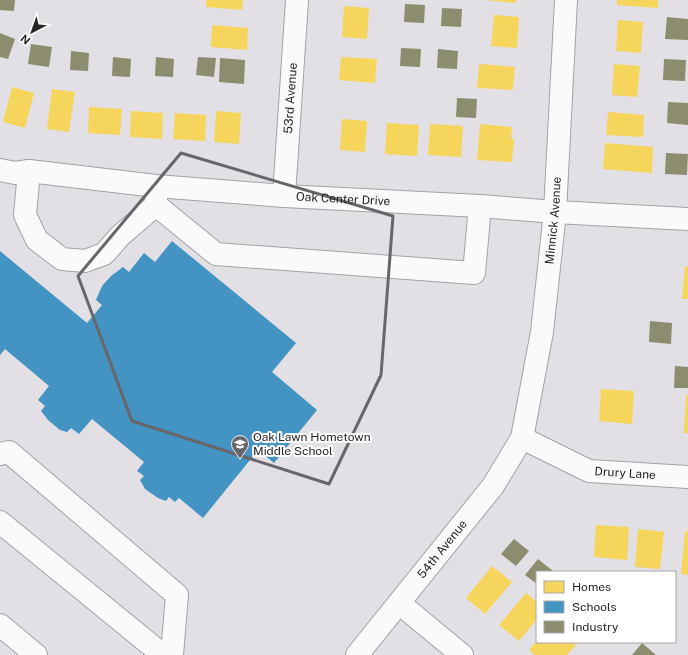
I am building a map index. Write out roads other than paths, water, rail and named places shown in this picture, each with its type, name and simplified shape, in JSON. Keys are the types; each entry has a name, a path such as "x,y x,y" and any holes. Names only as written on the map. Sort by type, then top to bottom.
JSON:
{"street":[{"name":"53rd Avenue","path":"284,196 297,0"},
{"name":"Minnick Avenue","path":"522,438 542,332 555,212 566,0"},
{"name":"Oak Center Drive","path":"0,170 15,173 29,171 156,196 284,196 688,219"},
{"path":"29,171 26,215 37,240 62,259 85,261 104,254 156,196 216,254 474,273 480,206"},
{"name":"Drury Lane","path":"522,438 589,471 688,477"},
{"name":"54th Avenue","path":"357,655 493,486 522,438"},
{"path":"0,454 9,452 177,595 172,655"},
{"path":"0,522 163,655"},
{"path":"399,603 462,655"},
{"path":"3,635 36,655"}],"place":[{"name":"Oak Lawn Hometown Middle School","path":"240,459"}]}
